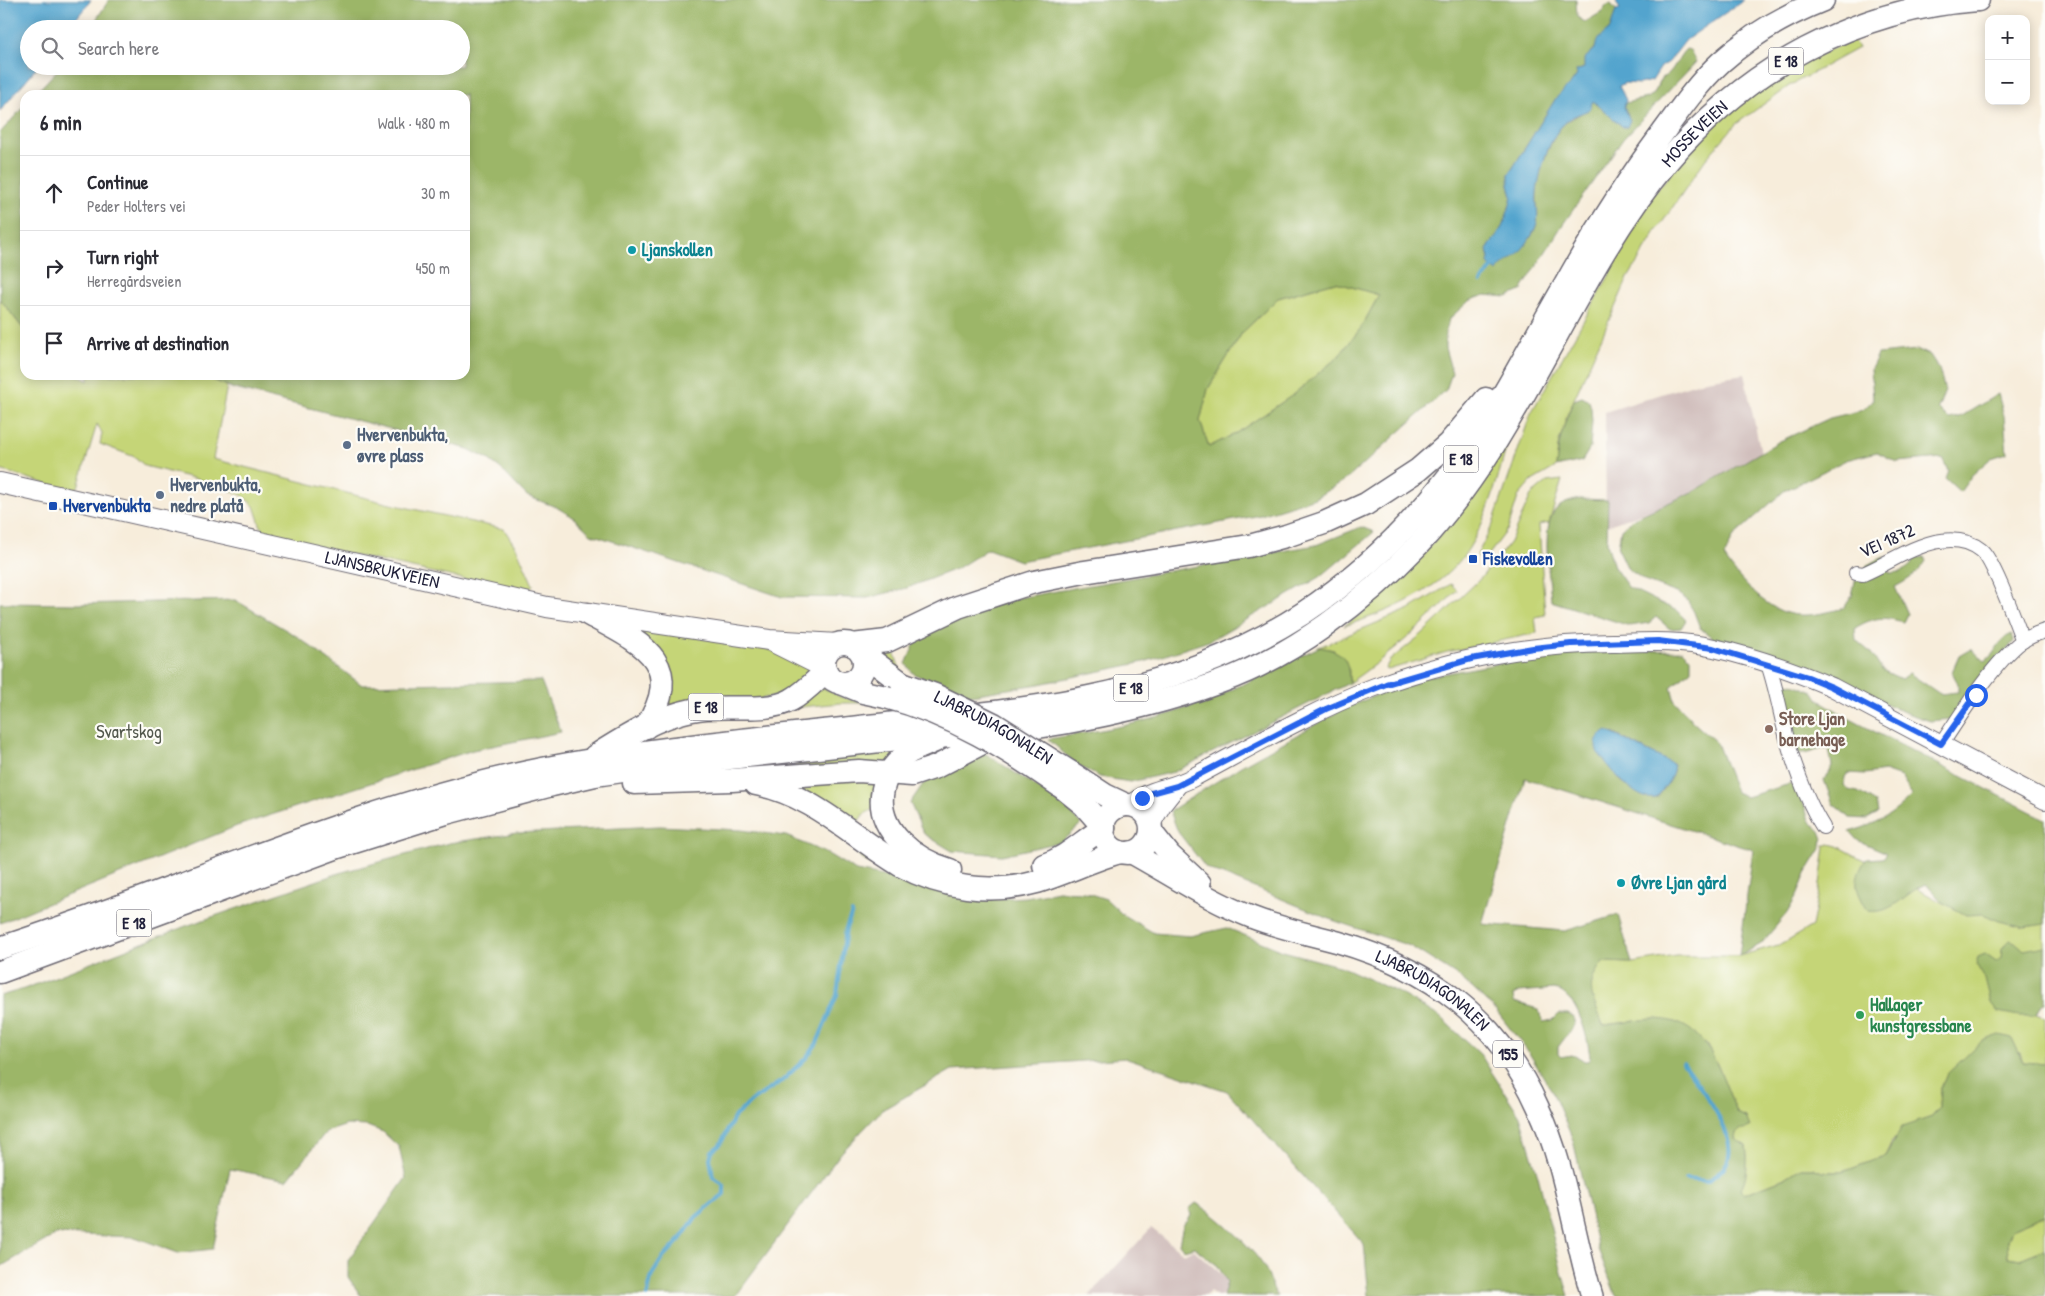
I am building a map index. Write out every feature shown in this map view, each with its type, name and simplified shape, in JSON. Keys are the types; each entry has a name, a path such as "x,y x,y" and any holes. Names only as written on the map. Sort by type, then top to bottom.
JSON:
{"highway":[{"name":"MOSSEVEIEN","path":"1512,378 1608,212 1679,110 1717,66 1738,49 1779,20 1823,0"},
{"name":"MOSSEVEIEN","path":"1003,731 1108,713 1154,702 1220,682 1263,662 1311,634 1370,591 1424,539 1474,476 1521,401 1627,217 1667,162 1714,113 1756,80 1838,34 1906,11 1978,0"},
{"name":"E 18","path":"831,674 826,656 828,651 887,641 958,607 1034,582 1084,572 1249,546 1324,523 1366,504 1418,470 1448,444 1484,401 1512,378"},
{"name":"E 18","path":"0,948 377,812 482,783 588,761 694,745 1036,707 1120,691 1165,679 1205,664 1253,642 1299,616 1335,591 1377,555 1400,533 1447,478 1488,420 1512,378"},
{"path":"588,614 627,636 648,651 656,662 663,684 662,695 657,711 646,727"},
{"name":"E 18","path":"831,674 852,681 861,674 864,664 851,647"},
{"name":"LJABRUDIAGONALEN","path":"851,647 894,690"},
{"name":"E 18","path":"588,761 620,740 675,714 724,706 765,707 790,701 831,674"},
{"name":"LJABRUDIAGONALEN","path":"831,674 862,692 894,690 935,695 980,716 1026,743 1066,780 1079,800 1104,828"},
{"name":"E 18","path":"0,972 338,847 446,813 518,796 577,779 650,767 907,738 944,738 1003,731"},
{"name":"E 18","path":"518,796 657,781 732,780 859,771 912,774 925,772 1003,731"},
{"name":"E 18","path":"944,738 910,752 899,761 889,773 882,795 883,813 892,832 908,849 937,866 979,875 999,875 1044,865 1069,854 1092,834 1104,828 1108,815 1113,810 1128,805"},
{"name":"E 18","path":"732,780 761,785 801,799 914,873 955,886 978,888 1020,886 1038,882 1145,845 1151,827"},
{"name":"LJABRUDIAGONALEN","path":"1066,780 1128,805"},
{"path":"1128,805 1141,809 1146,813 1151,827"},
{"path":"1104,828 1108,842 1125,852"}],"main road":[{"name":"LJANSBRUKVEIEN","path":"0,483 523,602 588,614 769,640 851,647"},
{"name":"LJANSBRUKVEIEN","path":"769,640 831,674"},
{"name":"LJABRUDIAGONALEN","path":"1151,827 1170,855 1194,875 1214,898"},
{"name":"LJABRUDIAGONALEN","path":"1125,852 1189,887 1269,924 1338,942 1377,954 1400,964 1443,989 1480,1019 1511,1057 1539,1108 1558,1166 1592,1296"}],"street":[{"name":"VEI 1872","path":"1856,573 1863,574 1929,543 1951,540 1962,541 1983,551 1996,576 2023,641"},
{"path":"1941,744 2001,662 2023,641 2045,631"},
{"path":"1128,805 1148,794 1177,786 1326,709 1410,675 1471,659 1533,648 1571,644 1658,641 1713,648 1768,664 1832,687 2045,800"},
{"path":"1768,664 1791,752 1808,797 1823,828"},
{"path":"1151,827 1162,805 1177,786"}],"shaded area":[{"path":"1744,374 1763,462 1709,489 1606,526 1605,412 1706,380"},
{"path":"1151,1228 1184,1254 1193,1249 1220,1273 1226,1281 1221,1296 1217,1296 1210,1291 1206,1296 1089,1296"}],"green space":[{"path":"109,0 1576,0 1577,17 1585,22 1611,4 1616,10 1607,33 1591,53 1584,68 1576,71 1577,75 1572,82 1556,98 1509,174 1512,196 1509,208 1504,224 1487,250 1489,260 1499,268 1522,248 1532,236 1538,218 1537,197 1543,164 1559,129 1569,120 1585,111 1593,101 1623,127 1627,127 1628,114 1624,107 1625,103 1647,98 1654,94 1661,78 1669,73 1686,49 1690,50 1696,62 1623,139 1561,227 1521,291 1507,297 1485,295 1469,301 1449,319 1445,335 1445,348 1452,373 1446,390 1347,479 1315,498 1261,515 1020,561 988,549 958,568 907,588 867,598 782,597 591,534 573,517 556,507 527,496 500,468 488,459 468,449 232,388 214,380 470,380 470,90 39,90 53,75 470,75 470,20 96,20","holes":["1335,282 1379,295 1361,328 1338,357 1290,397 1238,432 1209,447 1200,421 1208,389 1242,333 1278,298"]},
{"path":"1853,39 1858,48 1789,86 1736,124 1705,160 1655,233 1628,278 1567,415 1558,446 1556,467 1532,481 1518,497 1508,529 1484,561 1477,555 1492,526 1531,413 1610,274 1630,231 1653,194 1703,136 1731,110 1786,70"},
{"path":"20,111 20,325 0,299 0,133"},
{"path":"1335,282 1379,295 1361,328 1338,357 1290,397 1238,432 1209,447 1200,421 1208,389 1242,333 1278,298"},
{"path":"0,299 20,325 20,380 213,380 227,386 213,459 386,503 504,529 517,549 533,585 528,593 264,536 254,506 242,495 209,482 145,466 135,457 100,444 102,433 97,424 78,487 71,491 0,470"},
{"path":"1917,350 1930,355 1939,369 1945,391 1938,408 1949,419 1962,416 1998,394 2004,416 2007,453 1991,458 1972,475 1960,492 1945,478 1948,470 1942,458 1897,462 1877,452 1846,460 1784,491 1734,536 1724,557 1746,585 1766,602 1776,609 1787,613 1804,615 1844,608 1852,596 1855,581 1867,578 1867,565 1884,557 1889,573 1894,573 1905,570 1916,558 1924,557 1926,561 1920,570 1895,587 1907,614 1903,622 1884,618 1873,620 1855,628 1856,640 1871,653 1882,670 1901,679 1909,673 1940,694 1958,692 1958,684 1952,672 1959,656 1971,649 1985,661 1993,654 2003,639 2012,634 2014,641 1951,719 1930,721 1906,713 1836,680 1778,663 1714,639 1700,628 1687,600 1677,593 1647,582 1628,569 1618,548 1621,529 1634,518 1693,492 1778,442 1830,418 1863,410 1873,400 1871,369 1878,354"},
{"path":"1582,397 1589,401 1591,408 1590,448 1582,461 1556,467 1560,441 1567,416 1574,400"},
{"path":"1508,441 1482,523 1469,548 1458,563 1445,576 1414,598 1379,614 1344,626 1370,607 1415,564 1454,517"},
{"path":"1562,480 1549,523 1539,525 1545,615 1535,617 1537,633 1447,652 1388,670 1385,669 1390,660 1421,635 1478,581 1500,555 1510,542 1531,495 1547,482"},
{"path":"1581,499 1608,500 1607,543 1614,567 1628,587 1677,611 1686,620 1681,628 1670,629 1656,617 1649,623 1630,626 1551,601 1547,542 1550,520 1559,506"},
{"path":"1361,527 1374,532 1320,577 1209,641 1144,662 1039,684 965,696 914,674 906,664 917,638 940,624 1012,599 1316,545"},
{"path":"1451,584 1457,590 1432,616 1392,651 1349,683 1349,670 1334,650 1319,647 1410,609"},
{"name":"Svartskog","path":"235,600 298,637 362,685 541,681 561,732 473,750 237,826 0,923 0,603 77,604"},
{"path":"629,628 759,645 812,669 788,695 666,711 666,701"},
{"path":"890,639 900,670 887,663 871,642"},
{"path":"1319,647 1334,651 1343,658 1348,668 1349,683 1174,772 1130,782 1100,777 1078,766 1048,739 1126,725 1157,718 1191,707 1265,674"},
{"path":"1683,650 1691,658 1691,670 1671,687 1675,701 1693,722 1717,743 1736,792 1746,797 1790,784 1800,793 1809,820 1820,831 1823,839 1822,847 1806,873 1798,894 1787,913 1761,944 1739,956 1753,850 1525,778 1482,924 1565,931 1618,915 1632,963 1603,962 1593,979 1593,1000 1603,1025 1657,1019 1675,1022 1689,1029 1701,1039 1718,1066 1737,1113 1746,1117 1750,1127 1738,1131 1735,1139 1746,1146 1747,1169 1745,1180 1740,1190 1744,1194 1785,1178 1801,1168 1813,1168 1822,1172 1843,1172 1885,1156 1902,1127 1932,1117 1940,1107 1941,1088 1947,1074 1982,1041 1999,1035 2012,1038 2023,1062 2045,1064 2045,1215 2011,1229 2007,1240 2008,1257 2020,1259 2045,1249 2045,1296 1616,1296 1598,1249 1573,1140 1552,1091 1529,1053 1494,1008 1462,979 1410,946 1335,921 1206,868 1178,832 1170,811 1241,766 1343,709 1415,679 1555,653","holes":["1613,733 1673,764 1673,773 1657,798 1652,799 1622,782 1617,776","1554,989 1569,999 1580,1017 1589,1049 1590,1058 1588,1061 1573,1056 1561,1057 1558,1054 1558,1047 1575,1025 1573,1017 1568,1014 1559,1014 1553,1020 1543,1022 1538,1009 1514,1002 1513,995 1519,992"]},
{"path":"1779,681 1814,692 1819,700 1850,719 2045,819 2045,924 2025,927 1999,921 1983,914 1966,915 1942,902 1926,884 1885,910 1868,911 1858,891 1857,879 1866,859 1883,858 1887,853 1857,840 1850,832 1884,818 1912,795 1901,777 1884,771 1865,774 1848,773 1845,777 1844,785 1848,790 1858,792 1876,803 1878,813 1867,819 1850,818 1833,804 1824,780 1832,766 1829,749 1798,754"},
{"path":"821,687 841,697 863,703 841,703 791,708"},
{"path":"906,743 886,767 765,773 695,767"},
{"path":"983,752 1063,804 1081,824 1061,842 1002,855 952,851 924,834 910,803 923,784"},
{"path":"880,776 872,810 864,814 854,827 779,782"},
{"path":"660,826 741,830 786,836 828,854 856,871 888,877 950,894 990,899 1026,897 1058,891 1084,892 1106,899 1123,915 1154,933 1190,936 1227,928 1283,951 1342,967 1397,992 1440,1017 1480,1054 1520,1116 1538,1176 1569,1296 1369,1296 1364,1244 1227,1091 1127,1058 952,1070 882,1110 841,1153 735,1296 361,1296 348,1277 348,1260 406,1178 399,1147 383,1132 367,1126 347,1125 326,1132 287,1180 230,1169 213,1249 178,1253 135,1237 57,1234 0,1267 0,996 24,989 186,926 339,873 449,843 517,833"},
{"path":"855,842 880,864 869,863 862,859 857,852"},
{"path":"1830,844 1838,846 1943,903 1998,914 2045,917 2045,967 2037,1014 2045,1017 2045,1064 2023,1062 2020,1053 1958,1065 1947,1074 1941,1088 1940,1107 1932,1117 1921,1121 1892,1141 1885,1156 1843,1172 1822,1172 1813,1168 1801,1168 1785,1178 1744,1194 1740,1190 1747,1157 1746,1146 1735,1140 1736,1132 1740,1128 1745,1129 1746,1117 1737,1113 1717,1064 1706,1044 1656,1019 1603,1025 1593,1000 1591,986 1603,962 1632,963 1676,956 1739,956 1782,944 1812,926 1825,846"},
{"path":"2010,940 2024,950 2045,946 2045,1003 2042,1004 2037,1014 2031,1016 1998,1012 1991,1003 1985,979 1976,964 1978,957 1985,954 1996,962 2001,958 2002,948"},
{"path":"1196,1203 1223,1223 1252,1251 1265,1268 1278,1296 1223,1296 1227,1282 1218,1266 1194,1247 1184,1250 1179,1244 1183,1225 1191,1215 1189,1209"},
{"path":"2045,1215 2045,1249 2020,1259 2008,1257 2007,1240 2011,1229"}],"water":[{"path":"0,0 91,0 75,20 20,20 20,75 30,75 0,111"},
{"path":"1618,0 1744,0 1686,40 1669,62 1661,67 1652,81 1639,84 1625,83 1619,86 1626,100 1624,107 1630,120 1627,127 1623,127 1593,101 1589,110 1573,117 1561,126 1546,153 1540,173 1537,196 1538,218 1534,230 1521,251 1497,272 1488,264 1487,250 1504,224 1509,208 1512,196 1509,174 1556,98 1572,82 1577,75 1576,71 1584,68 1584,59 1595,49 1597,40 1610,29 1616,10 1620,9 1616,3"},
{"path":"1607,731 1673,764 1671,777 1656,798 1639,795 1631,789 1616,775 1598,753 1597,740"}],"waterway":[{"path":"1481,282 1492,268"},
{"path":"647,1296 652,1275 662,1259 679,1241 696,1217 724,1194 724,1185 713,1177 710,1158 712,1151 720,1145 735,1116 753,1100 782,1081 807,1057 817,1043 837,995 846,928 852,913"},
{"path":"1683,1063 1717,1113 1729,1142 1729,1155 1725,1166 1719,1172 1708,1181 1685,1179"}],"place":[{"name":"Ljanskollen","path":"632,250"},
{"name":"Hvervenbukta, øvre plass","path":"347,445"},
{"name":"Hvervenbukta, nedre platå","path":"160,495"},
{"name":"Hvervenbukta","path":"53,506"},
{"name":"Fiskevollen","path":"1473,559"},
{"name":"Store Ljan barnehage","path":"1769,729"},
{"name":"Øvre Ljan gård","path":"1621,883"},
{"name":"Hallager kunstgressbane","path":"1860,1015"}],"route":[{"path":"1142,798 1148,794 1177,786 1326,709 1374,688 1444,665 1533,648 1571,644 1658,641 1713,648 1808,677 1832,687 1941,744 1976,695"}]}
